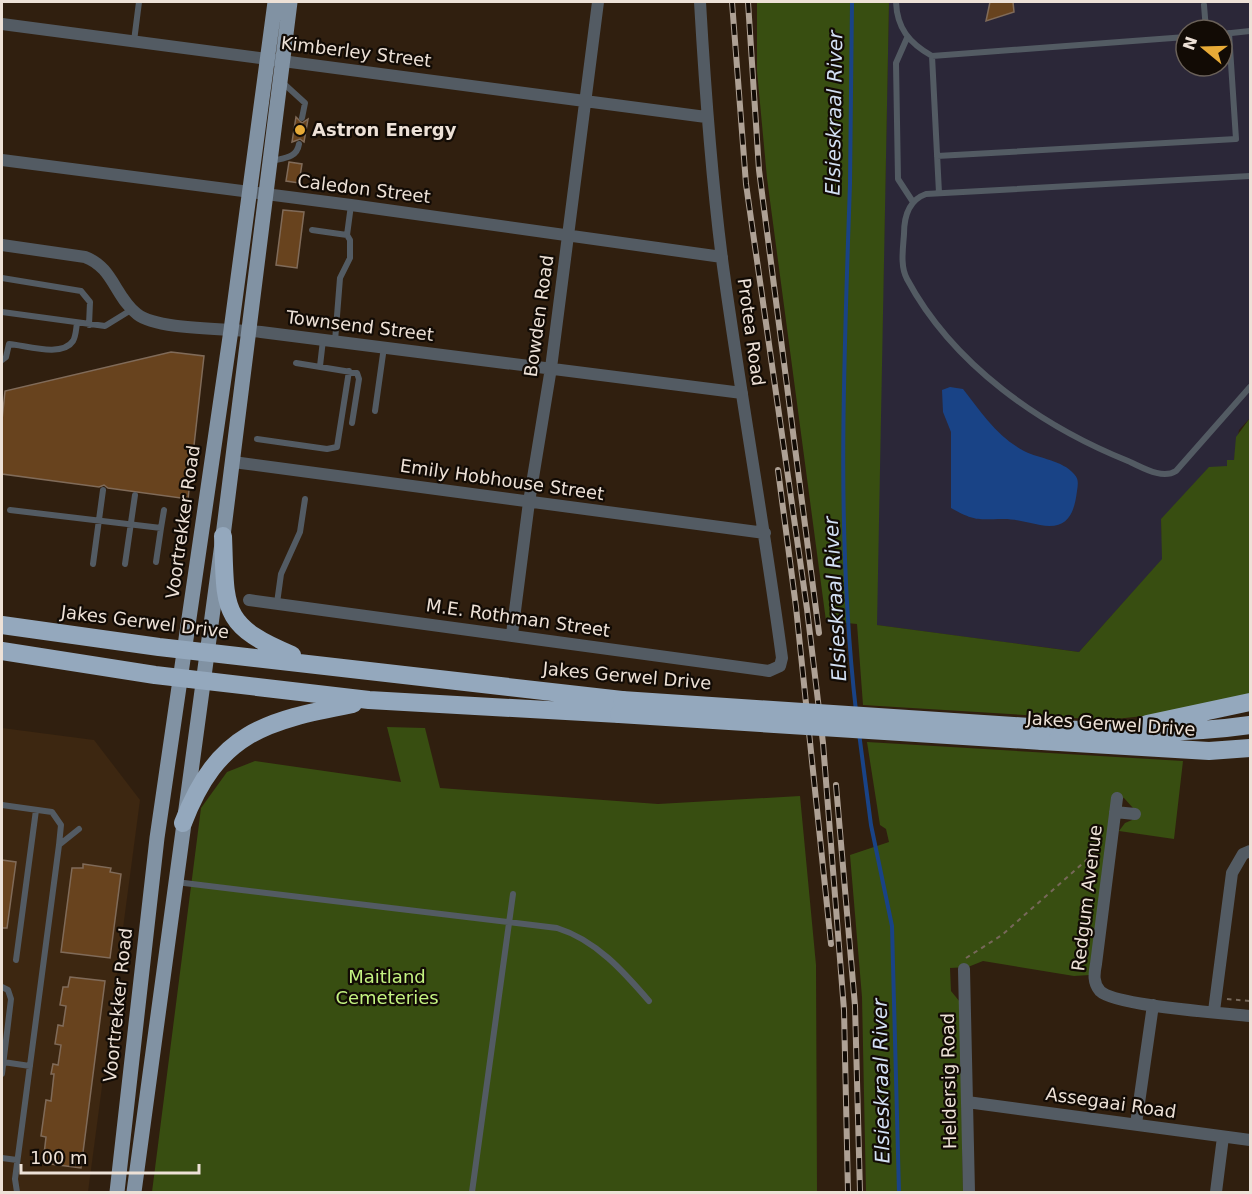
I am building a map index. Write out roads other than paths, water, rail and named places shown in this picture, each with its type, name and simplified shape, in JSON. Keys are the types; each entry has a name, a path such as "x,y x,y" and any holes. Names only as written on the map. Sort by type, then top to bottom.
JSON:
{"highway":[{"path":"223,536 226,598 236,623 261,642 312,663"},
{"name":"Jakes Gerwel Drive","path":"2,625 207,652 312,663 620,707"},
{"name":"Jakes Gerwel Drive","path":"2,651 180,678 369,700 620,707 1043,734 1209,751 1251,748"},
{"path":"183,823 204,776 216,761 241,739 283,720 369,700"},
{"path":"1101,731 1177,720 1251,702"},
{"name":"Jakes Gerwel Drive","path":"1043,734 1101,731 1178,733 1251,725"},
{"path":"1209,751 1251,759"}],"main road":[{"name":"Voortrekker Road","path":"117,1192 147,918 184,649 231,330 257,194 275,59 276,2"},
{"name":"Voortrekker Road","path":"134,1192 250,330 257,194 269,162 279,79 275,59 290,2"}],"street":[{"name":"Bowden Road","path":"512,634 529,502 552,368 598,2"},
{"name":"Protea Road","path":"699,2 706,117 722,257 765,533 782,658 780,666"},
{"name":"Kimberley Street","path":"2,24 585,99 706,117"},
{"name":"Caledon Street","path":"2,160 351,205 722,257"},
{"path":"2,245 75,255 97,262 104,268 132,309"},
{"name":"Townsend Street","path":"132,309 150,320 231,330 250,330 742,393"},
{"name":"Emily Hobhouse Street","path":"233,462 765,533"},
{"name":"M.E. Rothman Street","path":"249,600 512,634 769,671 780,666"},
{"name":"Redgum Avenue","path":"1117,798 1095,964 1095,983 1109,997 1153,1005 1251,1016"},
{"path":"1115,812 1135,814"},
{"path":"1214,1011 1232,873 1243,854 1251,851"},
{"name":"Heldersig Road","path":"964,969 969,1192"},
{"path":"1136,1124 1153,1005"},
{"name":"Assegaai Road","path":"967,1102 1251,1140"},
{"path":"1216,1192 1223,1137"}],"lane":[{"path":"134,41 139,2"},
{"path":"896,2 900,25 907,38 932,56 1174,38"},
{"path":"1204,5 1205,18"},
{"path":"1234,33 1251,32"},
{"path":"907,38 896,63 898,179 913,202"},
{"path":"932,56 939,193"},
{"path":"937,156 1236,139 1230,78"},
{"path":"279,79 304,103 302,118"},
{"path":"269,162 293,156 299,144"},
{"path":"1251,176 927,194 913,202 905,221 903,262 904,274 943,332 986,375 1020,403 1075,436 1144,468 1172,474 1251,387"},
{"path":"320,366 329,340 340,278 350,258 350,240 347,236 351,205"},
{"path":"312,230 347,236"},
{"path":"2,278 81,291 90,302 89,325"},
{"path":"2,312 89,325 111,325 132,309"},
{"path":"2,360 6,357 9,344 48,349 66,348 73,341 77,323"},
{"path":"375,411 384,347"},
{"path":"296,363 357,373 359,377 352,423"},
{"path":"257,439 331,449 338,447 349,371"},
{"path":"93,564 103,490"},
{"path":"125,564 135,495"},
{"path":"276,604 281,574 300,532 305,499"},
{"path":"10,510 161,528"},
{"path":"156,562 164,510"},
{"path":"2,805 52,812 58,819 61,831 14,1182 17,1192"},
{"path":"16,960 36,810"},
{"path":"59,845 79,829"},
{"path":"175,882 557,928 582,939 614,964 650,1001"},
{"path":"472,1192 513,894"},
{"path":"2,987 8,990 11,999 2,1074"},
{"path":"3,1062 30,1066"},
{"path":"2,1158 17,1160"}],"water":[{"path":"950,387 963,389 990,423 1014,445 1030,454 1063,466 1074,474 1078,484 1074,507 1068,519 1063,523 1049,526 1009,519 977,519 951,508 951,432 943,412 942,390"}],"waterway":[{"name":"Elsieskraal River","path":"852,2 843,448 846,579 856,711"},
{"name":"Elsieskraal River","path":"859,733 871,825 892,926 899,1192"}],"railway":[{"path":"732,2 746,184 807,609 823,743 844,1010 848,1192"},
{"path":"748,2 759,170 819,633"},
{"path":"778,470 796,607 831,944"},
{"path":"836,785 855,1006 860,1192"}],"place":[{"name":"Astron Energy","path":"300,130"}],"park label":[{"name":"Maitland Cemeteries","path":"387,987"}]}
